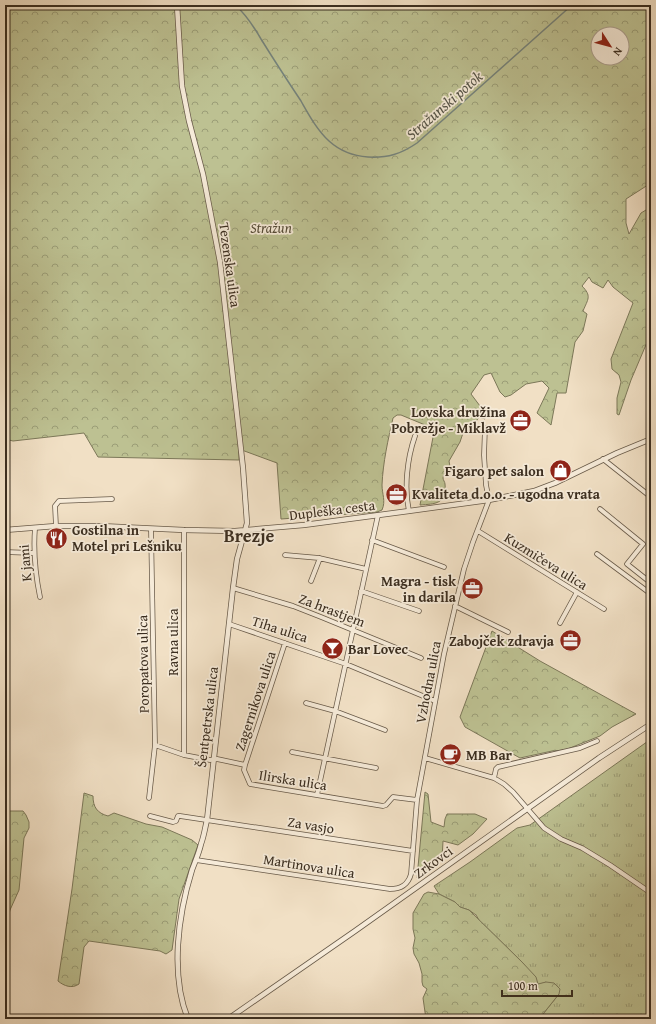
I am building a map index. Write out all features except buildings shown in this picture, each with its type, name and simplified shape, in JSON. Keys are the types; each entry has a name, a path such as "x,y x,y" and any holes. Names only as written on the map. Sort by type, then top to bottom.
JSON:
{"street":[{"name":"Tezenska ulica","path":"177,5 182,86 189,121 203,174 220,262 248,520 245,530"},
{"path":"485,428 484,455 486,485 490,500"},
{"path":"409,511 407,491 408,477 412,445 415,436"},
{"name":"Dupleška cesta","path":"5,530 56,526 100,526 184,530 245,530 304,525 490,500 542,489 603,459 651,439"},
{"path":"603,459 651,497"},
{"path":"56,526 55,506 59,501 112,499"},
{"name":"Vzhodna ulica","path":"412,874 417,800 444,654 469,554 490,500"},
{"path":"600,509 643,544 627,564 651,583"},
{"path":"317,795 378,515"},
{"name":"K jami","path":"35,528 34,553 40,597"},
{"name":"Poropatova ulica","path":"149,798 155,745 151,529"},
{"name":"Ravna ulica","path":"184,530 184,754"},
{"name":"Šentpetrska ulica","path":"188,1019 180,994 178,956 180,928 184,905 196,860 202,844 207,820 233,588 237,560 245,530"},
{"name":"Kuzmičeva ulica","path":"478,531 604,609"},
{"path":"372,540 444,567"},
{"path":"5,552 34,553"},
{"path":"597,554 651,594"},
{"path":"285,555 320,558 366,569"},
{"path":"311,581 320,558"},
{"name":"Za hrastjem","path":"233,588 293,606 421,658"},
{"path":"362,591 419,611"},
{"path":"560,623 577,592"},
{"path":"455,606 508,632"},
{"name":"Tiha ulica","path":"229,624 346,664 435,701"},
{"name":"Zagernikova ulica","path":"245,765 285,643"},
{"path":"306,703 335,711 385,730"},
{"name":"Zrkovci","path":"228,1019 527,809 651,724"},
{"path":"494,778 498,767 580,748 597,741"},
{"name":"Ilirska ulica","path":"155,745 210,760 217,759 245,765 244,770 248,781 252,785 383,806 396,796 417,800"},
{"path":"292,752 376,768"},
{"path":"425,758 494,778 509,788 537,821 552,833 582,848 651,893"},
{"name":"Za vasjo","path":"150,816 173,822 176,821 178,816 413,851"},
{"name":"Martinova ulica","path":"196,860 390,889 397,889 404,886 409,881 412,874"}],"green space":[{"name":"Stražun","path":"5,5 651,5 651,132 648,140 647,168 651,183 626,199 626,223 629,234 641,213 651,207 651,333 631,380 619,415 617,414 617,398 621,382 619,375 612,369 611,359 633,303 613,287 608,280 603,288 592,282 589,277 582,286 588,295 588,300 583,311 587,314 583,331 575,342 566,393 557,393 551,425 537,413 549,388 542,381 526,384 511,395 505,397 500,392 491,373 484,375 471,394 483,410 485,419 479,417 475,423 465,427 460,442 449,461 449,470 444,475 443,479 445,491 444,496 439,502 420,505 434,432 430,427 401,415 397,415 393,418 388,443 383,476 382,488 384,501 382,510 377,512 281,519 277,463 239,449 239,460 98,457 84,433 13,441 5,439"},
{"path":"492,631 540,661 636,714 612,727 600,736 565,750 552,751 520,758 465,727 460,717"},
{"path":"651,739 651,1019 539,1019 559,994 546,982 538,985 522,962 479,920 476,915 439,894 434,886 517,828 530,825"},
{"path":"425,792 428,794 431,822 444,827 447,814 475,814 487,819 473,834 458,845 443,841 442,860 417,878"},
{"path":"84,793 93,796 96,809 104,815 108,816 114,813 146,824 162,827 192,840 198,845 179,899 172,950 166,954 160,951 89,941 84,947 79,984 71,987 58,981 72,889"},
{"path":"5,811 23,811 29,822 29,828 24,838 19,890 10,910 5,931"},
{"path":"428,892 439,894 455,902 460,907 469,910 536,977 538,984 546,982 554,983 560,989 559,994 539,1019 426,1019 423,998 427,989 423,986 419,963 414,954 413,948 415,938 413,929 413,913 424,894"}],"waterway":[{"name":"Stražunski potok","path":"235,5 243,12 253,25 325,137 333,145 347,152 375,157 388,156 405,150 417,143 572,5"}],"place":[{"name":"Lovska družina Pobrežje - Miklavž","path":"521,420"},
{"name":"Figaro pet salon","path":"560,471"},
{"name":"Kvaliteta d.o.o. - ugodna vrata","path":"397,494"},
{"name":"Gostilna in Motel pri Lešniku","path":"56,538"},
{"name":"Magra - tisk in darila","path":"472,589"},
{"name":"Zabojček zdravja","path":"570,641"},
{"name":"Bar Lovec","path":"332,649"},
{"name":"MB Bar","path":"450,755"}],"district":[{"name":"Brezje","path":"249,535"}]}
